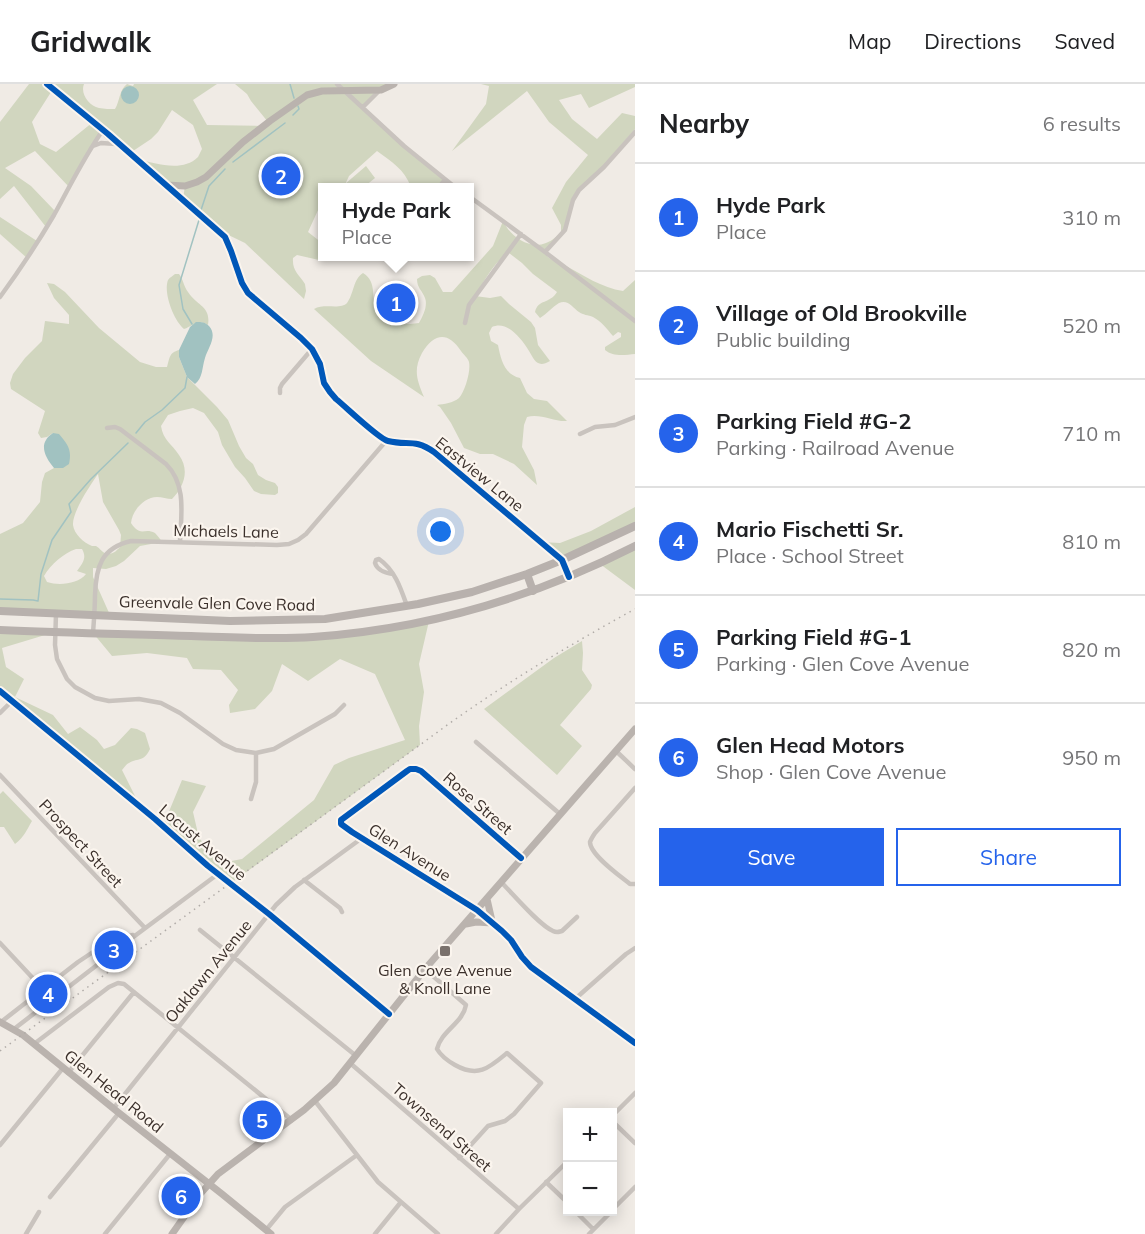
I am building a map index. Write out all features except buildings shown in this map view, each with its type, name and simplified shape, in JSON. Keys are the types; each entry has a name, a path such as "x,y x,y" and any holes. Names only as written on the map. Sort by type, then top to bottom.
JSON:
{"main road":[{"path":"47,84 166,185 185,186 206,177 243,142 307,95 322,91 381,90 394,84"},
{"name":"Greenvale Glen Cove Road","path":"0,611 230,621 325,619 407,606 472,592 562,560 635,526"},
{"name":"Greenvale Glen Cove Road","path":"0,630 236,638 348,634 431,620 484,607 570,577 635,546"},
{"path":"527,574 533,591"},
{"path":"172,1234 201,1193 224,1169 292,1120 334,1083 425,969 635,729"},
{"path":"487,899 493,923"},
{"path":"477,910 511,940 531,967 635,1043"},
{"path":"464,925 476,922 493,923"},
{"name":"Glen Head Road","path":"0,1022 34,1044 268,1232"}],"street":[{"path":"337,84 404,146 449,183"},
{"path":"363,107 381,90"},
{"path":"0,297 21,268 103,130"},
{"path":"545,252 566,230 573,200 579,190 604,167 635,132"},
{"path":"93,146 101,143 120,145"},
{"path":"166,185 225,237 248,293 301,338 317,357 324,383 330,392 386,441"},
{"path":"183,200 185,186"},
{"path":"474,201 635,321"},
{"path":"465,323 469,305 521,234"},
{"path":"280,393 282,384 312,350"},
{"path":"580,434 596,427 615,425 635,417"},
{"path":"107,428 120,429 173,471 180,490 180,542"},
{"name":"Michaels Lane","path":"93,633 98,568 102,559 120,543 130,541 289,544 298,540 314,526 386,441"},
{"name":"Eastview Lane","path":"386,441 417,443 426,446 562,560 570,577"},
{"path":"393,574 407,606"},
{"path":"56,614 56,652 61,669 67,679 83,693 109,702 139,699 161,703 180,713 223,744 236,750 256,753 274,749 335,714 344,705"},
{"name":"Locust Avenue","path":"0,691 389,1014"},
{"path":"0,713 12,701"},
{"path":"476,742 561,814"},
{"path":"616,751 635,769"},
{"path":"251,799 256,782 256,753"},
{"name":"Glen Avenue","path":"416,769 407,771 341,820 342,824 477,910"},
{"name":"Rose Street","path":"416,769 439,786 521,858"},
{"name":"Prospect Street","path":"0,775 145,928"},
{"path":"635,788 590,841 598,856 610,868 630,884 635,884"},
{"path":"628,795 635,801"},
{"name":"Oaklawn Avenue","path":"50,1197 178,1028 269,914 288,893 362,838"},
{"path":"14,1029 218,874"},
{"path":"304,880 342,912"},
{"path":"501,882 553,931 559,932 565,929 578,917"},
{"path":"200,930 355,1056"},
{"path":"0,1022 102,946 120,938 136,935"},
{"path":"0,943 43,988 57,996"},
{"path":"575,999 635,948"},
{"path":"425,969 466,1005 464,1013 439,1042 437,1049 439,1053 462,1069 475,1071 489,1068 507,1053 541,1083 514,1114 505,1122 488,1126 459,1158"},
{"path":"34,1044 113,985 124,984 292,1120"},
{"path":"43,988 48,1004"},
{"path":"0,1145 134,992"},
{"name":"Townsend Street","path":"350,1063 519,1209"},
{"path":"617,1113 635,1093"},
{"path":"315,1101 378,1182 438,1234"},
{"path":"617,1123 635,1143"},
{"path":"107,1233 170,1154"},
{"path":"268,1232 285,1207 357,1155"},
{"path":"496,1234 566,1162"},
{"path":"546,1182 563,1199"},
{"path":"617,1206 635,1187"},
{"path":"375,1234 401,1202"},
{"path":"26,1234 39,1212"},
{"path":"580,1216 593,1229"},
{"path":"589,1234 607,1216"}],"green space":[{"path":"29,84 84,84 84,95 92,105 115,109 122,89 127,84 133,86 134,84 217,84 193,100 207,125 264,126 268,122 247,94 235,84 394,84 380,90 363,107 445,180 442,183 409,183 393,162 377,151 349,176 346,183 318,183 318,210 308,232 318,240 318,260 297,255 293,258 295,269 305,284 304,299 245,243 216,229 183,200 185,185 167,184 137,159 176,166 192,162 198,157 202,149 193,125 172,110 158,132 130,153 104,130 69,187 35,151 5,168 31,186 55,211 46,227 14,186 0,199 0,122","holes":["53,89 93,122 56,152 40,144 32,122"]},
{"path":"481,84 635,84 635,87 589,108 581,94 559,100 572,119 597,139 622,113 635,116 635,129 604,165 578,190 565,229 549,246 547,256 593,281 615,289 623,291 635,280 635,354 615,355 605,350 605,347 621,337 621,333 618,332 613,336 596,319 581,313 568,303 559,303 540,318 535,312 537,308 557,292 509,253 494,266 475,296 490,298 501,296 531,322 535,328 538,345 550,361 539,363 534,360 522,341 508,328 498,325 492,327 489,333 491,341 498,345 507,370 520,378 527,393 534,399 547,401 567,421 537,416 527,417 522,447 534,470 537,485 514,464 493,454 480,454 464,448 451,423 437,405 459,398 468,376 468,361 451,340 436,338 422,353 417,375 424,397 371,361 314,309 347,303 357,279 363,273 371,281 377,310 388,322 419,323 425,311 426,301 417,279 430,275 435,278 443,292 452,292 493,246 503,221 515,236 533,245 548,242 561,232 561,225 552,208 566,182 588,155 549,122 527,91 452,151 486,104 489,86"},
{"path":"366,166 375,178 369,183 346,183"},
{"path":"0,217 37,241 27,258 0,234"},
{"path":"175,274 179,274 188,292 205,310 208,325 198,322 184,329 180,325 170,306 167,292 168,280"},
{"path":"47,283 54,284 65,292 99,328 140,362 156,367 167,367 169,358 179,350 179,357 187,377 228,420 239,446 246,458 253,464 258,475 275,483 278,487 278,493 275,495 254,491 235,467 222,445 218,432 204,413 193,408 168,415 161,426 162,431 182,461 184,478 180,489 172,499 157,497 148,499 132,518 131,523 137,530 151,531 162,542 140,546 116,566 106,569 93,568 93,577 110,615 0,611 0,534 23,523 40,502 45,473 54,468 63,468 53,433 41,438 38,433 45,411 11,389 10,383 13,374 25,358 42,341 45,321 69,324 69,315 54,298","holes":["98,474 103,502 121,535 120,547 110,554 83,540 77,535 73,525 73,519 79,506","76,549 82,549 84,555 83,563 77,571 86,574 68,583 47,582 44,576 50,567 62,556"]},
{"path":"635,507 635,526 562,560 541,542 560,543 591,531"},
{"path":"635,546 635,590 600,564"},
{"path":"429,621 419,664 424,692 419,726 420,745 230,884 163,826 182,780 206,786 193,812 199,838 221,863 242,859 314,800 334,765 405,740 375,674 340,659 308,681 282,664 272,691 255,709 230,713 229,705 238,690 221,670 193,669 187,658 147,653 112,656 93,633 283,638"},
{"path":"0,630 55,632 2,648 6,667 24,679 15,697 53,715 68,734 80,727 97,740 104,749 115,745 131,728 145,733 150,749 143,758 132,761 122,770 141,808 0,691"},
{"path":"582,641 582,670 592,685 591,689 560,725 582,746 557,775 484,709 554,658"},
{"path":"3,791 32,821 15,844 4,827 0,827 0,794"}],"water":[{"path":"126,86 134,86 139,91 137,102 126,104 121,99 121,91"},
{"path":"196,322 208,325 213,334 201,376 195,384 187,377 179,357 179,350 190,327"},
{"path":"53,433 59,434 70,451 69,464 63,468 54,468 45,454 45,441"}],"waterway":[{"path":"290,84 294,98"},
{"path":"293,115 299,109 298,106"},
{"path":"233,162 285,123"},
{"path":"201,210 209,186 225,169"},
{"path":"192,324 183,309 179,285 199,220"},
{"path":"136,433 145,422 162,410 185,388 187,377"},
{"path":"0,599 38,601 41,574 52,540 71,512 69,504 128,443"}],"railway":[{"path":"0,1051 472,707 541,663 635,609"}],"cycle path":[{"path":"47,84 108,134 225,237 248,293 312,349 320,364 324,383 336,399 384,439 421,445 434,452 562,560 569,577"},
{"path":"0,691 389,1014"},
{"path":"521,858 416,769 407,771 341,820 341,824 352,832 477,910 511,940 531,967 635,1043"}],"place":[{"name":"Village of Old Brookville","path":"281,176"},
{"name":"Hyde Park","path":"396,303"},
{"name":"Parking Field #G-2","path":"114,950"},
{"name":"Glen Cove Avenue & Knoll Lane","path":"445,951"},
{"name":"Mario Fischetti Sr.","path":"48,994"},
{"name":"Parking Field #G-1","path":"262,1120"},
{"name":"Glen Head Motors","path":"181,1196"}]}
